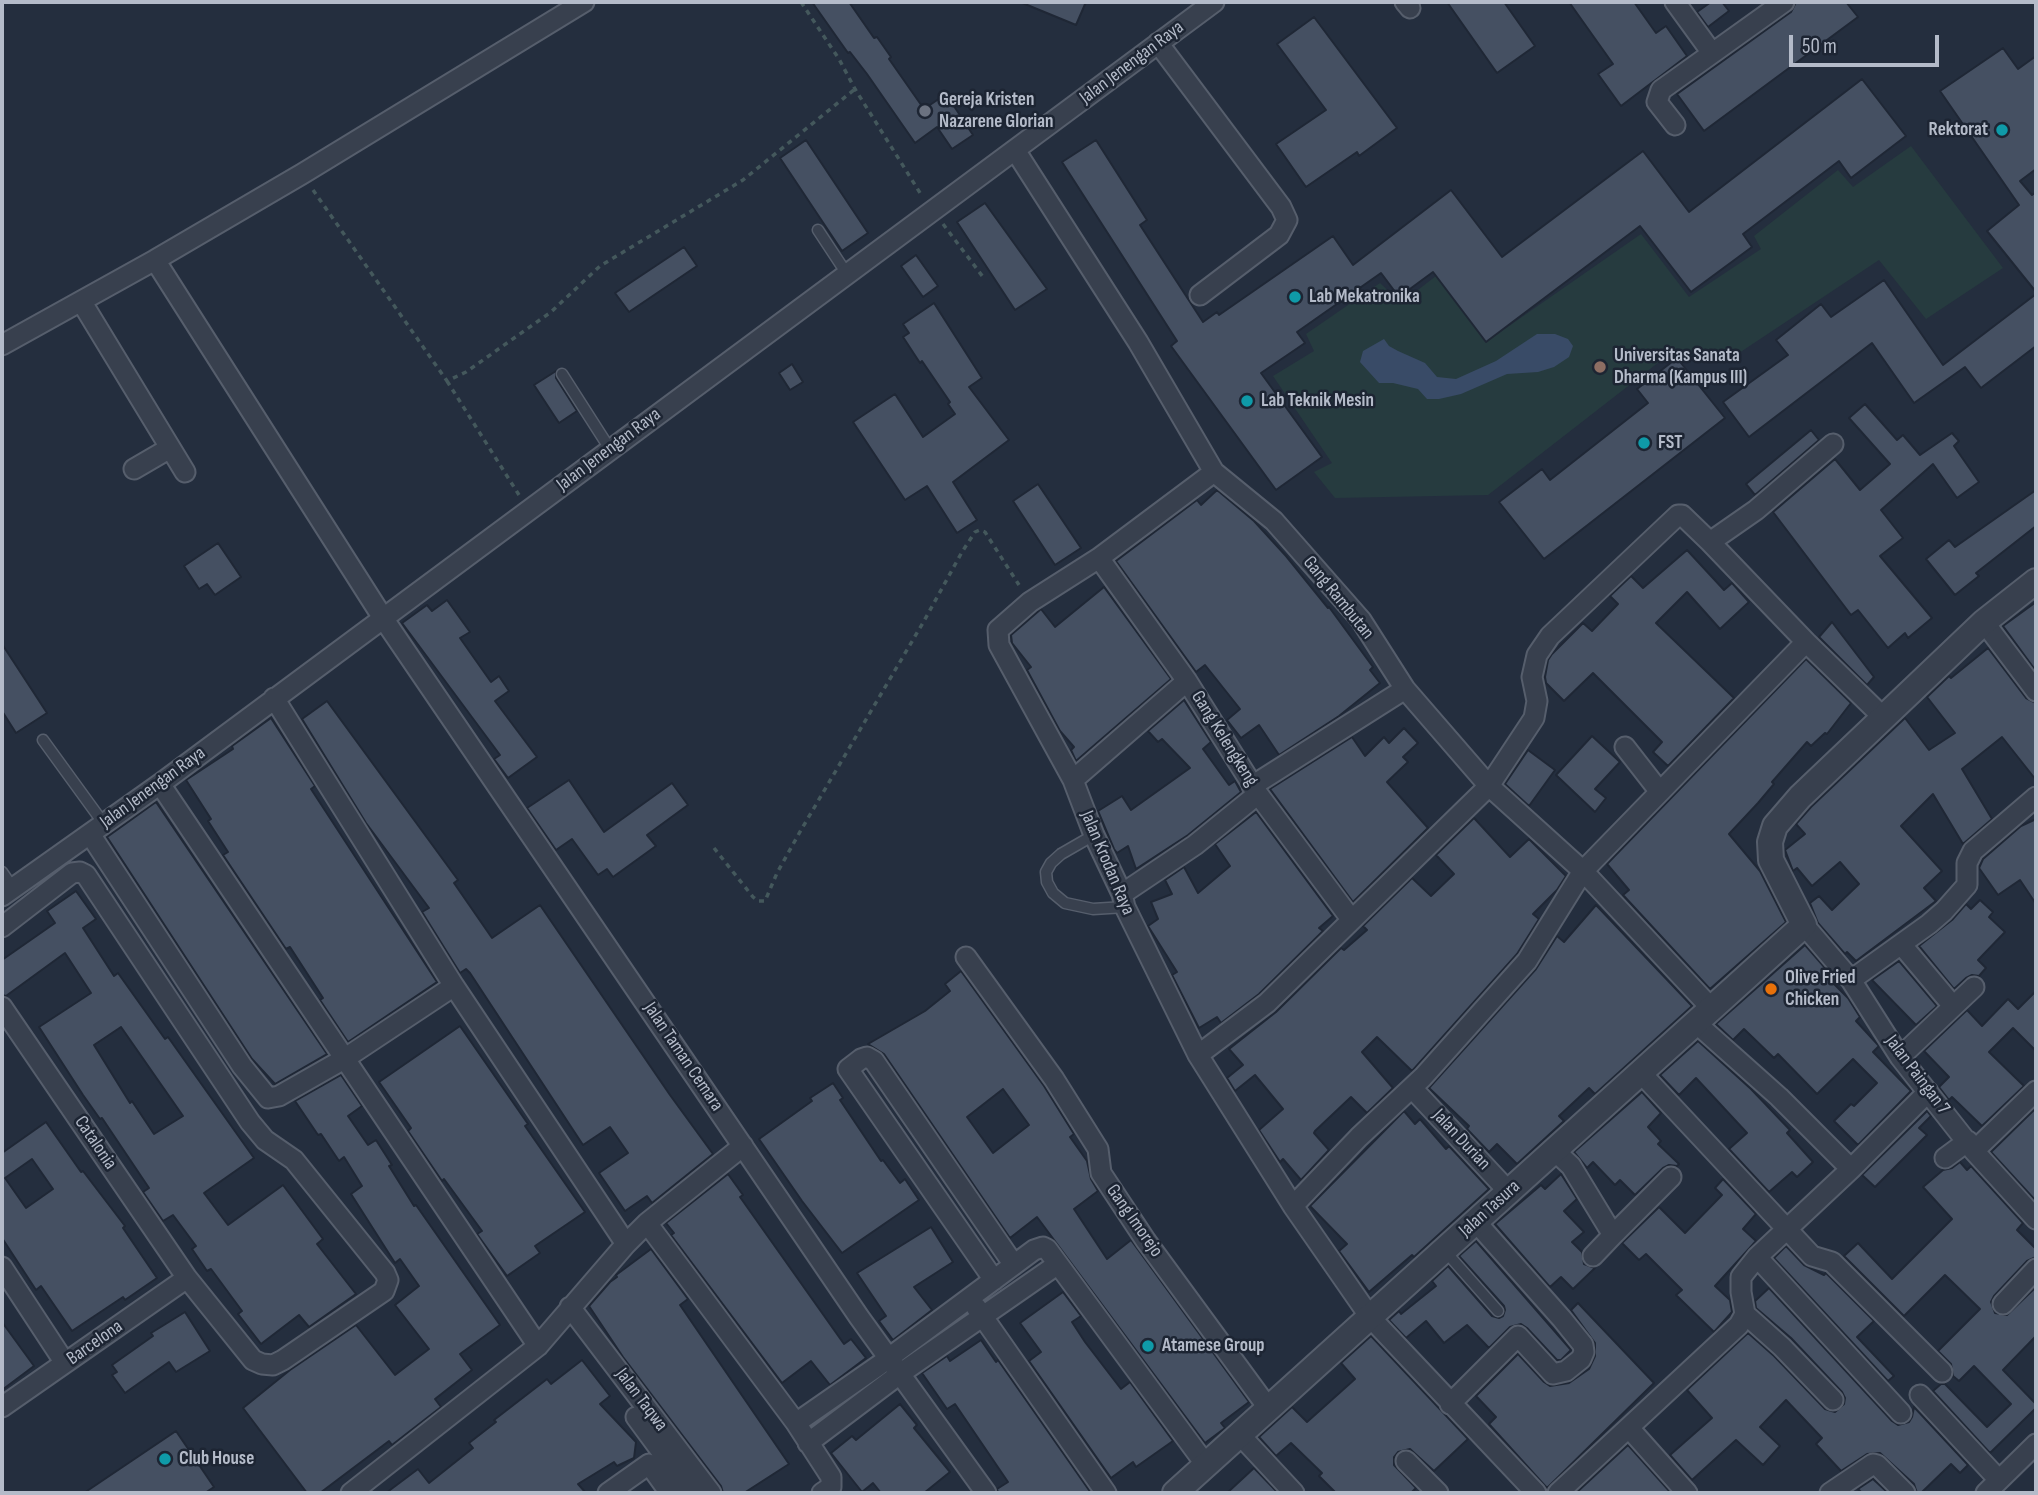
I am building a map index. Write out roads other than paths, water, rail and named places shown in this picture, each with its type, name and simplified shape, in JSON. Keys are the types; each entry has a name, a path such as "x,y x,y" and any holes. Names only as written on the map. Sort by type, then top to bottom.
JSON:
{"street":[{"name":"Jalan Jenengan Raya","path":"5,886 97,829 160,784 1214,2"},
{"path":"1675,2 1712,53"},
{"path":"1675,125 1657,103 1665,87 1784,2"},
{"path":"2,345 302,174 578,3"},
{"path":"1158,43 1281,207 1287,220 1279,235 1199,295"},
{"name":"Gang Rambutan","path":"1015,150 1138,342 1214,472 1273,521 1361,620 1405,689 1489,786 1583,871 1704,1016 1851,1169"},
{"name":"Jalan Taman Cemara","path":"155,260 383,618 889,1358 986,1493"},
{"path":"81,301 185,472"},
{"path":"1710,542 1756,510 1833,444"},
{"path":"134,469 170,448"},
{"name":"Jalan Krodan Raya","path":"1214,472 1099,558 1031,602 1001,627 997,639 1073,780 1123,901 1198,1055 1293,1206 1370,1317 1536,1493"},
{"path":"1198,1055 1267,1003 1489,786 1534,718 1537,701 1532,677 1537,655 1550,636 1678,515 1682,515 1710,542 1884,718"},
{"name":"Gang Kelengkeng","path":"1099,558 1187,681 1255,790 1351,919"},
{"path":"1804,925 1786,895 1771,860 1770,842 1775,825 1800,797 1984,622 2036,581"},
{"path":"1984,622 2036,691"},
{"path":"1293,1206 1359,1137 1412,1088 1527,961 1583,871 1806,642"},
{"path":"1073,780 1187,681"},
{"path":"1123,901 1195,845 1255,790 1405,689"},
{"path":"274,698 454,986 625,1244"},
{"path":"1625,747 1660,792"},
{"path":"160,784 538,1346"},
{"path":"1851,980 1929,924 1964,891 1967,886 1970,855 2036,797"},
{"path":"97,829 264,1096 272,1099 279,1096 344,1059 454,986"},
{"name":"Catalonia","path":"2,927 72,873 80,872 89,878 250,1122 265,1140 295,1160 385,1273 388,1280 384,1291 274,1365 253,1360 187,1278 2,1007"},
{"name":"Jalan Paingan 7","path":"1804,925 1851,980 1900,1057 1971,1146 2036,1219"},
{"name":"Jalan Tasura","path":"1175,1493 1804,925"},
{"path":"1901,944 1952,1006"},
{"name":"Gang Imorejo","path":"965,957 1054,1079 1083,1125 1098,1149 1101,1173 1108,1184 1154,1252 1269,1409"},
{"path":"1900,1057 1974,987"},
{"path":"994,1280 848,1069 861,1059 867,1057 874,1061 1014,1265"},
{"path":"1641,1073 1815,1258 1832,1262 1942,1373"},
{"name":"Jalan Durian","path":"1412,1088 1509,1192"},
{"path":"1945,1158 1971,1146 2036,1091"},
{"path":"1833,1400 1782,1347 1745,1314 1741,1277 1757,1257 1928,1092"},
{"path":"904,1150 926,1135"},
{"path":"351,1493 538,1346 625,1244 743,1146"},
{"path":"1555,1150 1571,1166 1613,1236"},
{"path":"1593,1255 1671,1177"},
{"path":"947,1212 968,1197"},
{"path":"1450,1404 1518,1336 1553,1374 1566,1371 1581,1359 1584,1352 1583,1345 1562,1319 1476,1222"},
{"path":"647,1223 796,1423 831,1476 826,1490"},
{"path":"796,1423 889,1358 1034,1250 1043,1247 1206,1465"},
{"path":"1757,1257 1900,1413"},
{"path":"808,1443 901,1373 1058,1264"},
{"path":"2,1267 65,1363"},
{"path":"2003,1304 2036,1269"},
{"name":"Barcelona","path":"2,1407 187,1278"},
{"path":"970,1298 1106,1493"},
{"path":"566,1313 692,1493"},
{"name":"Jalan Taqwa","path":"566,1313 711,1493"},
{"path":"1558,1493 1739,1325 1745,1314"},
{"path":"1920,1395 1993,1487 2036,1444"},
{"path":"1629,1428 1687,1493"},
{"path":"1240,1435 1294,1493"},
{"path":"1406,1461 1438,1493"},
{"path":"608,1493 649,1464 670,1493"},
{"path":"1830,1493 1873,1464 1905,1493"}],"lane":[{"path":"818,230 847,274"},
{"path":"562,374 610,449"},
{"path":"43,740 97,829"},
{"path":"1094,835 1061,853 1046,872 1047,882 1053,893 1065,903 1093,909 1123,901"},
{"path":"1445,1250 1498,1311"}],"water":[{"path":"1537,334 1555,334 1568,339 1573,346 1569,357 1554,367 1538,372 1507,374 1461,394 1439,399 1427,399 1418,389 1393,383 1379,383 1360,362 1363,351 1384,339 1389,346 1425,363 1437,377 1456,379 1496,361"}],"place":[{"name":"Gereja Kristen Nazarene Glorian","path":"925,111"},
{"name":"Rektorat","path":"2002,130"},
{"name":"Lab Mekatronika","path":"1295,297"},
{"name":"Universitas Sanata Dharma (Kampus III)","path":"1600,367"},
{"name":"Lab Teknik Mesin","path":"1247,401"},
{"name":"FST","path":"1644,443"},
{"name":"Olive Fried Chicken","path":"1771,989"},
{"name":"Atamese Group","path":"1148,1346"},
{"name":"Club House","path":"165,1459"}]}
